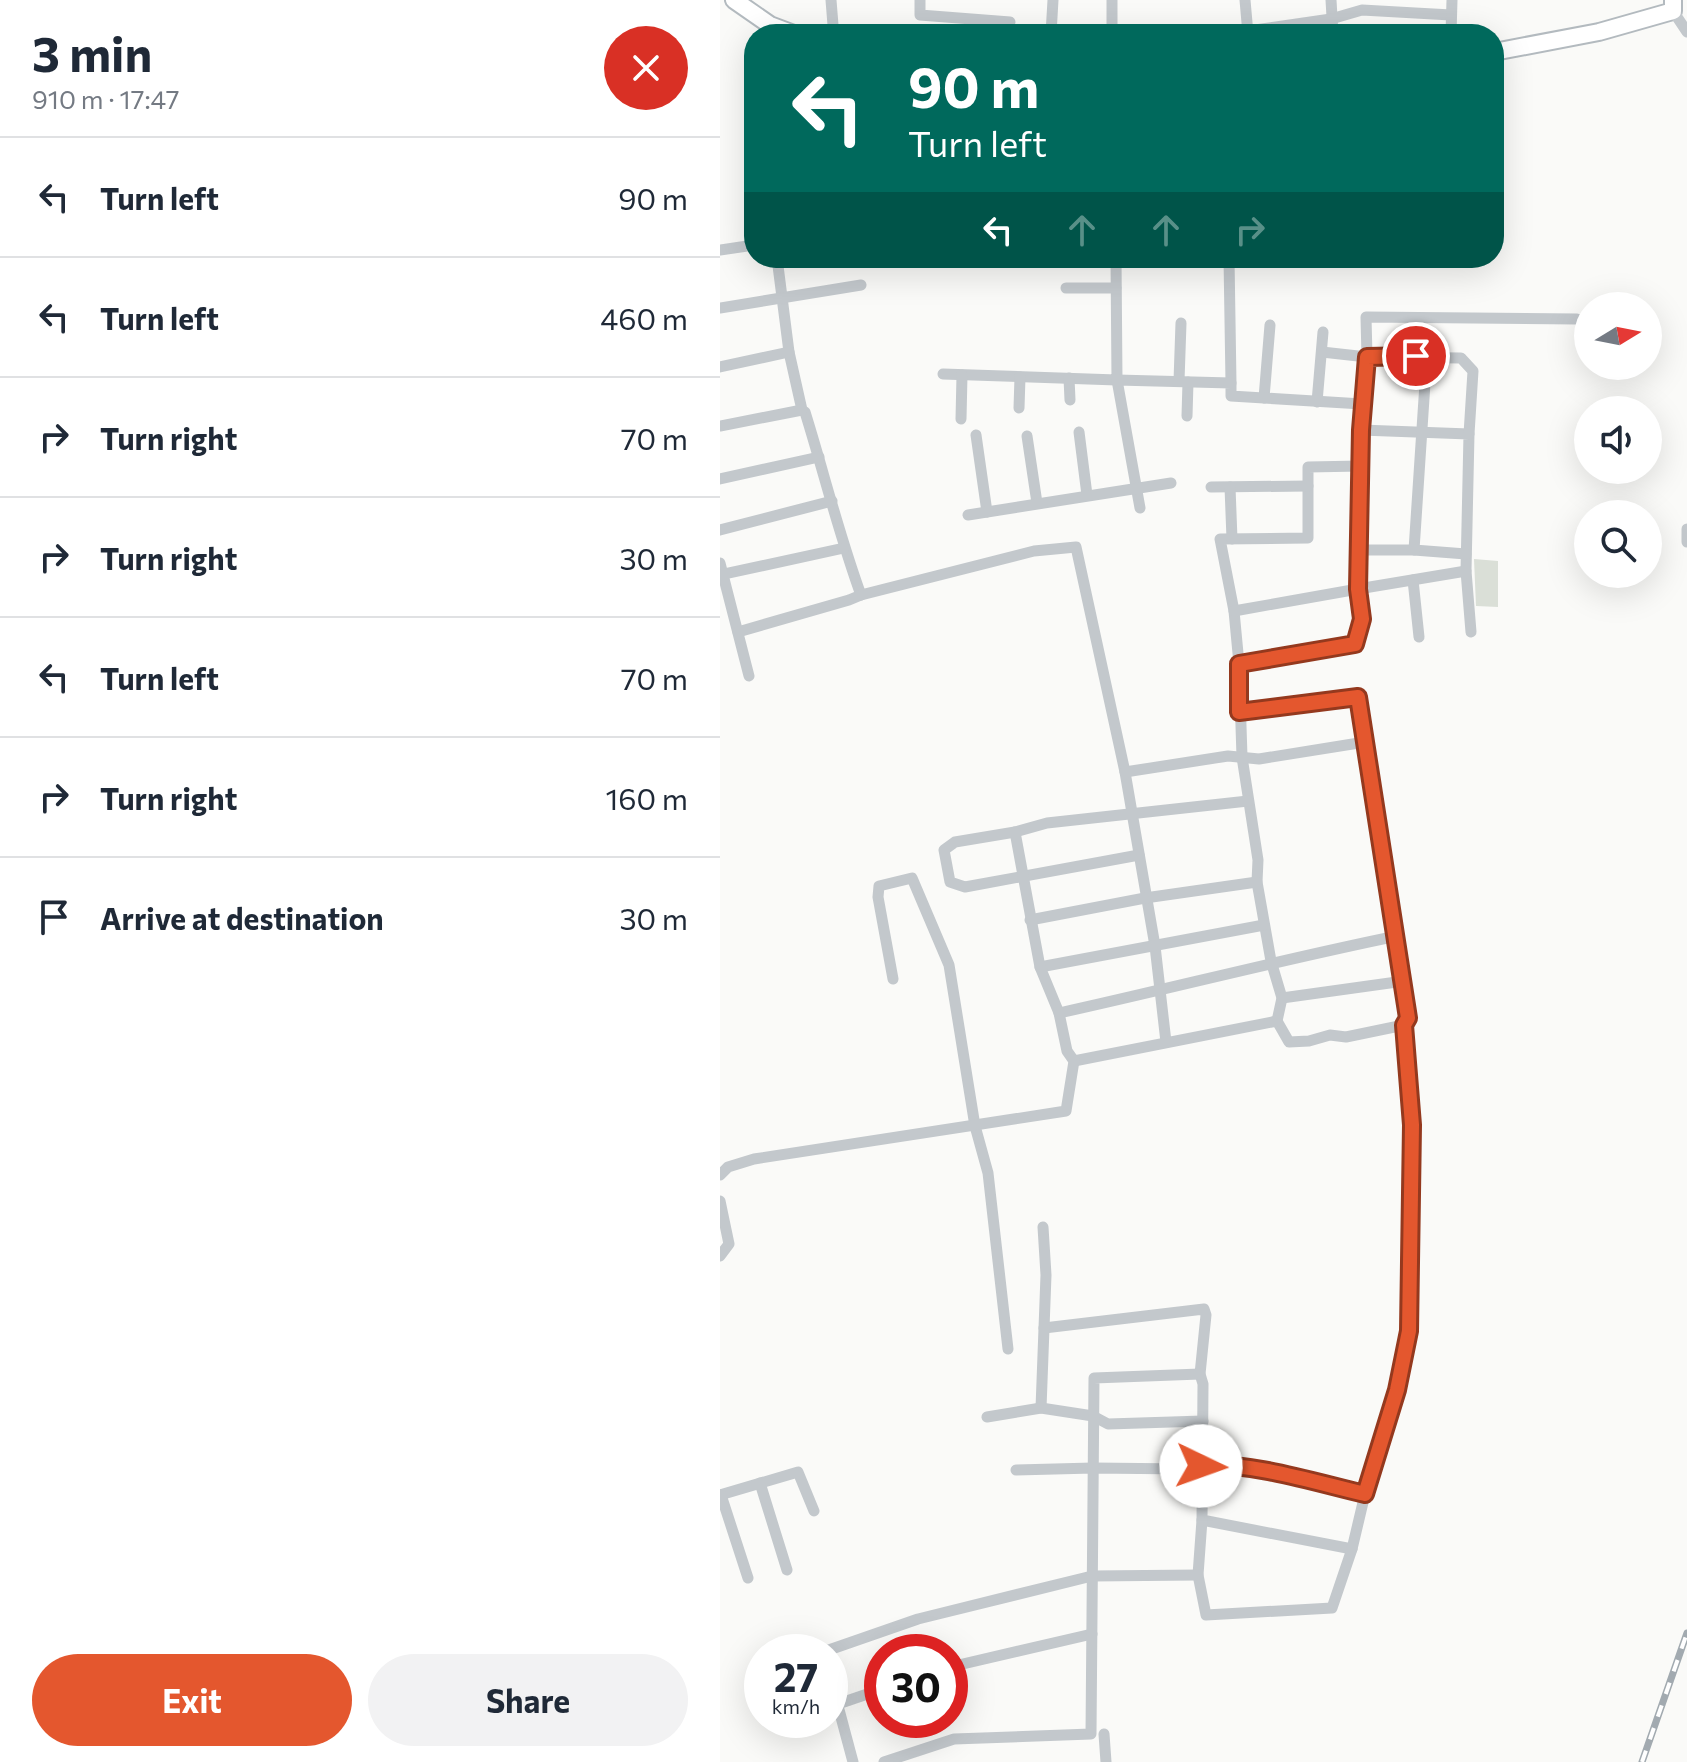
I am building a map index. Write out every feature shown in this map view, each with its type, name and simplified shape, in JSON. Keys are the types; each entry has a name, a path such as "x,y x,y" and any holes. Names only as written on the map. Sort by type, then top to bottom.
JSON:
{"street":[{"path":"734,0 769,24"},
{"path":"831,0 833,24"},
{"path":"920,0 920,15 1010,22"},
{"path":"1052,24 1053,0"},
{"path":"1112,0 1112,24"},
{"path":"1245,0 1247,24"},
{"path":"1331,0 1332,24"},
{"path":"1451,24 1452,0"},
{"path":"1504,50 1599,32 1673,5 1687,32"},
{"path":"1301,24 1362,10 1451,15"},
{"path":"720,250 744,246"},
{"path":"778,268 789,352 802,410 861,595"},
{"path":"1116,268 1117,380 1140,508"},
{"path":"1229,268 1231,396 1362,404"},
{"path":"720,308 861,285"},
{"path":"1066,288 1116,288"},
{"path":"1239,664 1355,644 1362,619 1358,589 1366,317 1574,319"},
{"path":"1181,323 1187,416"},
{"path":"1264,398 1270,325"},
{"path":"1317,402 1323,332"},
{"path":"720,367 789,352"},
{"path":"1322,352 1367,357 1461,358 1473,371 1466,554 1471,632"},
{"path":"1414,550 1426,368 1416,356"},
{"path":"943,374 1231,383"},
{"path":"961,419 962,375"},
{"path":"1019,408 1020,377"},
{"path":"1069,378 1070,400"},
{"path":"720,426 802,410"},
{"path":"1361,430 1469,434"},
{"path":"1079,432 1087,495"},
{"path":"976,435 987,512"},
{"path":"1027,436 1037,503"},
{"path":"720,479 819,457"},
{"path":"1361,466 1308,467 1308,538 1220,539 1234,611 1242,757 1258,860 1257,882 1271,961 1282,998 1277,1021 1289,1042 1330,1035 1346,1037 1404,1025"},
{"path":"968,515 1171,483"},
{"path":"1211,487 1308,486"},
{"path":"1230,487 1232,539"},
{"path":"720,530 832,501"},
{"path":"1687,529 1687,542"},
{"path":"738,632 861,595 1034,551 1076,547 1125,772 1155,946 1166,1042"},
{"path":"749,676 721,571 844,548"},
{"path":"1360,550 1466,554"},
{"path":"1234,611 1466,571"},
{"path":"1413,580 1419,637"},
{"path":"1044,1328 1204,1309 1200,1374 1203,1384 1202,1520 1198,1575 1206,1615 1332,1608 1397,1390 1409,1331 1412,1125 1404,1025 1408,1018 1358,697 1239,712"},
{"path":"1125,772 1228,756 1259,759 1365,742"},
{"path":"1139,855 965,887 950,882 944,850 955,842 1047,823 1248,801"},
{"path":"720,1175 728,1167 754,1159 1066,1111 1074,1061 1067,1051 1059,1013 1040,967 1015,832"},
{"path":"893,979 878,897 879,886 912,878 949,965 975,1126 988,1173 994,1211 1008,1349"},
{"path":"1030,920 1145,898 1257,882"},
{"path":"1040,967 1264,925"},
{"path":"1059,1013 1160,991 1271,961 1397,936"},
{"path":"1282,998 1404,981"},
{"path":"1074,1061 1277,1021"},
{"path":"720,1201 729,1244 720,1256"},
{"path":"1041,1408 1046,1275 1043,1227"},
{"path":"884,1762 954,1739 1091,1734 1094,1378 1200,1374"},
{"path":"987,1417 1041,1408 1093,1416 1108,1424 1203,1421"},
{"path":"1016,1470 1186,1469 1214,1465 1278,1474 1365,1494"},
{"path":"748,1578 720,1495 798,1472 814,1511"},
{"path":"760,1483 787,1570"},
{"path":"1202,1520 1352,1549"},
{"path":"848,1643 918,1619 1092,1576 1198,1575"},
{"path":"968,1663 1092,1634"},
{"path":"1104,1734 1106,1762"},
{"path":"847,1738 853,1762"}],"shaded area":[{"path":"1474,559 1498,561 1498,607 1476,606"}],"railway":[{"path":"1642,1762 1687,1633"}],"route":[{"path":"1201,1466 1278,1474 1365,1494 1397,1390 1409,1331 1412,1125 1404,1025 1408,1018 1358,697 1239,712 1239,664 1355,644 1362,619 1358,589 1361,430 1367,357 1416,356"}]}
